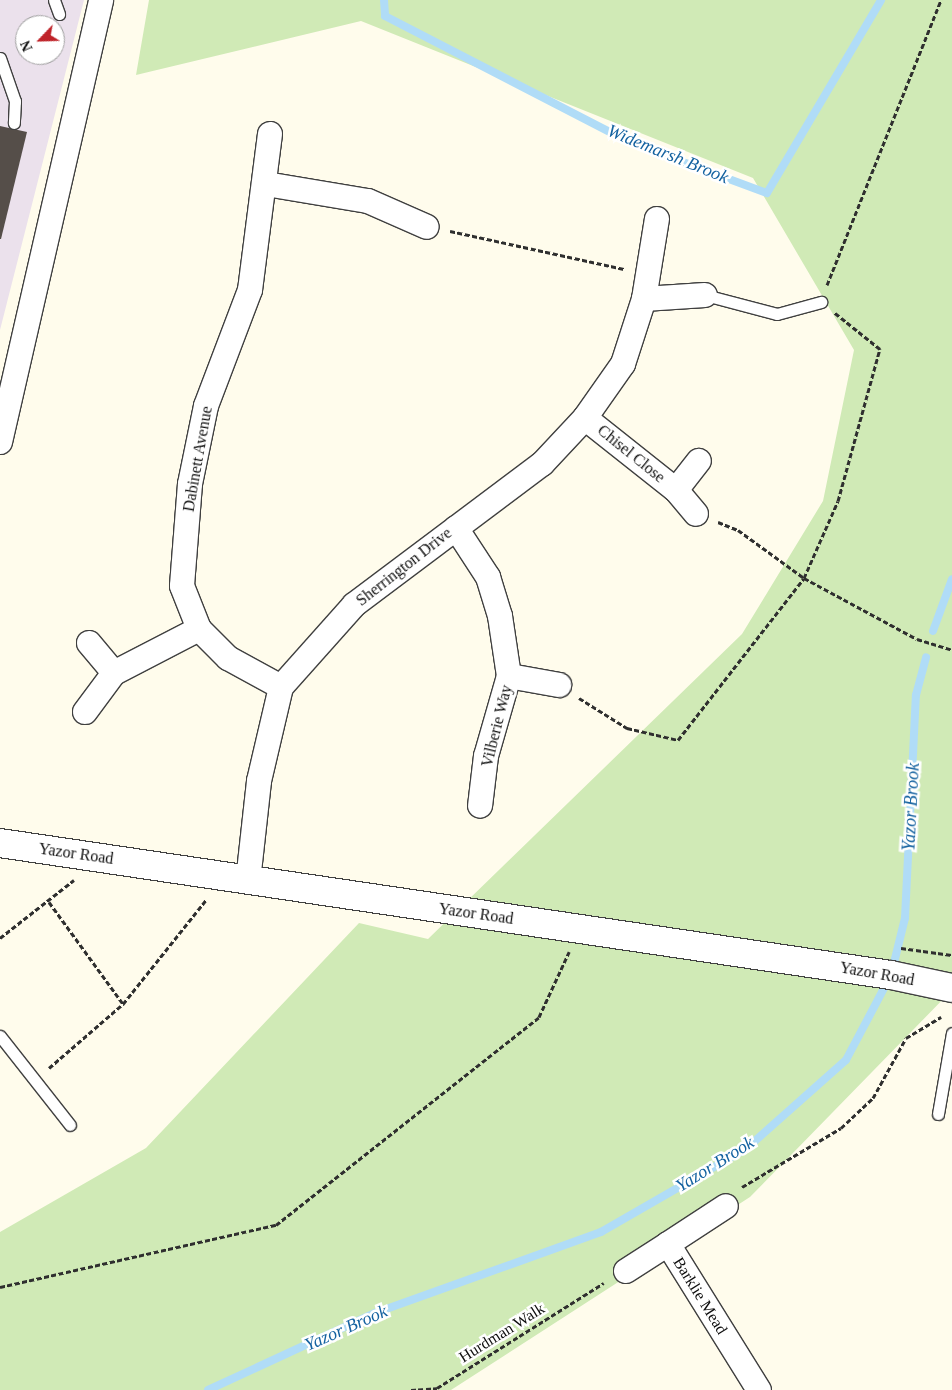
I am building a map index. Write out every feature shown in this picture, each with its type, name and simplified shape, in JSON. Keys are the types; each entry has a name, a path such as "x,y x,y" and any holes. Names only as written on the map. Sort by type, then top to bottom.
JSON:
{"street":[{"path":"0,442 101,0"},
{"name":"Dabinett Avenue","path":"270,134 266,184 250,290 206,406 190,484 182,586 199,629 228,658 281,686"},
{"path":"266,184 368,201 427,227"},
{"name":"Sherrington Drive","path":"237,879 281,686 354,605 542,464 586,418 623,364 644,299 657,219"},
{"path":"644,299 705,295"},
{"name":"Chisel Close","path":"586,418 676,490 696,514"},
{"name":"Chisel Close","path":"676,490 698,461"},
{"name":"Vilberie Way","path":"456,528 488,578 500,616 509,676 486,756 480,806"},
{"path":"85,712 114,672 199,629"},
{"path":"89,643 114,672"},
{"name":"Vilberie Way","path":"509,676 559,686"},
{"name":"Yazor Road","path":"0,844 101,857 237,879 580,929 952,988"},
{"path":"668,1244 731,1198"},
{"name":"Barklie Mead","path":"616,1275 668,1244 759,1390"}],"lane":[{"path":"54,0 59,14"},
{"path":"0,58 15,101 14,123"},
{"path":"705,295 777,314 821,302"},
{"path":"938,1114 952,1033"},
{"path":"0,1036 70,1125"}],"path":[{"path":"559,686 627,728 678,740 804,578 838,501 880,349 821,302 941,0"},
{"path":"427,227 648,274"},
{"path":"696,514 738,530 804,578 917,639 952,650"},
{"path":"0,938 49,902 101,857"},
{"path":"35,1080 123,1004 237,879"},
{"path":"49,902 123,1004"},
{"path":"0,1286 276,1225 539,1017 580,929"},
{"path":"915,950 952,955"},
{"path":"731,1198 841,1128 873,1098 906,1038 944,1015"},
{"name":"Hurdman Walk","path":"411,1390 437,1388 602,1286 616,1275"}],"shaded area":[{"path":"0,0 84,0 0,330"}],"green space":[{"path":"149,0 952,0 952,990 750,1197 451,1390 0,1390 0,1232 146,1148 359,923 428,939 742,634 823,501 854,350 753,178 361,21 136,75"}],"building":[{"path":"0,126 27,132 1,239 0,239"}],"waterway":[{"name":"Widemarsh Brook","path":"384,0 385,16 629,142 767,193 881,0"},
{"name":"Yazor Brook","path":"933,631 952,579"},
{"name":"Yazor Brook","path":"208,1390 375,1313 601,1232 747,1148 846,1060 891,975 905,918 916,695 926,657"}]}
